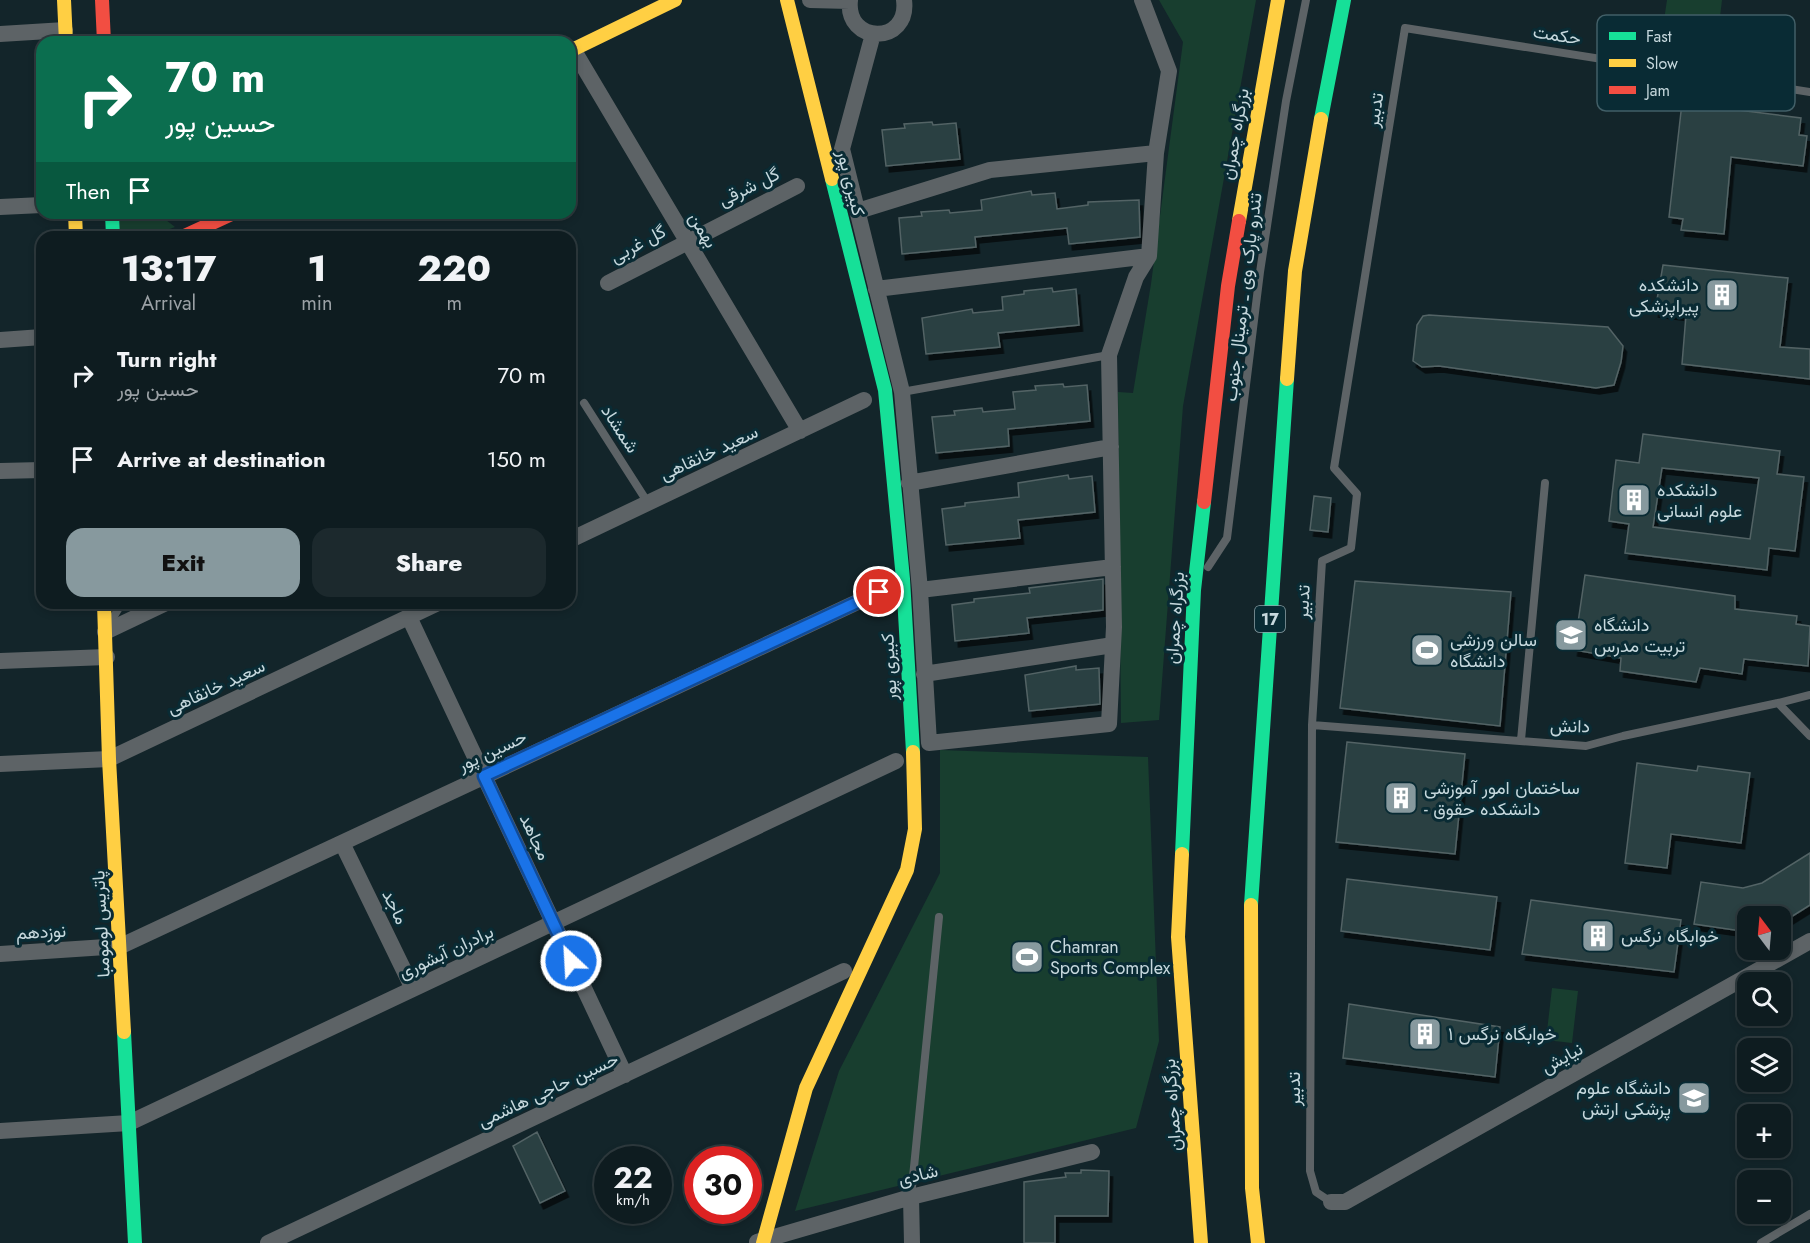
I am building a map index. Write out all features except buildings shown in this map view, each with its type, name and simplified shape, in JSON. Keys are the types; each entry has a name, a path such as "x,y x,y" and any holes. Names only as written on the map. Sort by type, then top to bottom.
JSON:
{"main road":[{"path":"64,0 66,36"},
{"path":"102,0 104,36"},
{"path":"576,48 675,0"},
{"name":"کبیری پور","path":"761,1242 806,1088 907,870 915,829 916,804 903,579 885,390 787,0"},
{"name":"بزرگراه چمران","path":"1201,1243 1178,937 1194,590 1228,286 1278,0"},
{"name":"17","path":"1258,1243 1252,1188 1250,920 1273,571 1295,271 1344,0"},
{"path":"195,231 220,219"},
{"name":"پاتریس لومومبا","path":"104,609 109,759 121,946 135,1243"}],"street":[{"path":"810,0 850,1 849,10 857,26 873,34 882,34 898,25 903,17 904,0"},
{"path":"873,34 842,148 902,392 920,590 929,743 1109,724 1113,645 1109,355 1136,276 1149,256 1156,153 1170,71 1142,0"},
{"path":"0,34 66,36"},
{"name":"بهمن","path":"576,57 800,430"},
{"path":"858,211 990,170 1156,153"},
{"name":"گل شرقی","path":"687,240 797,186"},
{"path":"0,207 36,205"},
{"name":"گل غربی","path":"608,283 687,240"},
{"path":"876,289 1149,256"},
{"path":"0,340 36,337"},
{"name":"سعید خانقاهی","path":"576,537 864,400"},
{"path":"909,483 1110,447"},
{"path":"0,471 36,470"},
{"path":"920,590 1113,567"},
{"name":"حسین پور","path":"121,946 879,592"},
{"path":"105,632 153,609"},
{"name":"سعید خانقاهی","path":"0,764 109,759 426,609"},
{"name":"مجاهد","path":"409,617 625,1075"},
{"path":"924,675 1113,645"},
{"path":"0,661 106,657"},
{"name":"برادران آبشوری","path":"0,1131 129,1123 896,761"},
{"name":"ماجد","path":"342,843 414,989"},
{"name":"نیایش","path":"1331,1202 1345,1202 1810,941"},
{"name":"نوزدهم","path":"0,954 121,946"},
{"name":"حسین حاجی هاشمی","path":"268,1243 844,971"},
{"name":"شادی","path":"761,1242 911,1197 1092,1152"},
{"path":"911,1197 912,1243"}],"lane":[{"name":"تندرو پارک وی ـ ترمینال جنوب","path":"1194,590 1227,538 1262,260 1286,101 1306,0"},
{"name":"حکمت","path":"1406,28 1597,58"},
{"name":"تدبیر","path":"1331,1202 1317,1192 1310,1171 1312,725 1322,561 1351,548 1357,494 1334,468 1406,28"},
{"name":"حکمت","path":"1795,90 1810,92"},
{"path":"902,392 1109,355"},
{"name":"شمشاد","path":"584,403 648,503"},
{"path":"1521,740 1545,483"},
{"path":"105,632 118,609"},
{"name":"دانش","path":"1312,725 1586,746 1810,695"},
{"path":"1778,703 1810,736"},
{"path":"911,1197 939,917"},
{"path":"1761,1243 1810,1214"}],"green space":[{"path":"1159,0 1256,0 1183,406 1159,720 1121,723 1118,392 1133,393 1151,284 1183,42"},
{"path":"1667,0 1722,0 1720,15 1665,15"},
{"path":"120,219 165,219 175,227 164,231 120,231"},
{"name":"Chamran Sports Complex","path":"940,750 1148,757 1159,1041 1136,1128 795,1211 839,1071 940,873"},
{"path":"1552,988 1578,991 1572,1043 1546,1040"}],"traffic: fast":[{"path":"1321,119 1344,0"},
{"path":"832,179 885,390 903,579 913,752"},
{"path":"112,219 113,231"},
{"path":"1251,905 1287,379"},
{"path":"1182,854 1194,590 1204,502"},
{"path":"124,1032 135,1243"}],"traffic: slow":[{"path":"64,0 66,36"},
{"path":"576,48 675,0"},
{"path":"787,0 832,179"},
{"path":"1239,221 1278,0"},
{"path":"1287,379 1295,271 1321,119"},
{"path":"75,219 76,231"},
{"path":"104,609 109,759 124,1032"},
{"path":"763,1243 806,1088 907,870 915,829 913,752"},
{"path":"1182,854 1178,937 1201,1243"},
{"path":"1251,905 1252,1188 1258,1243"}],"traffic: jam":[{"path":"102,0 104,36"},
{"path":"195,231 221,219"},
{"path":"1204,502 1228,286 1239,221"}],"place":[{"name":"دانشکده پیراپزشکی","path":"1722,295"},
{"name":"دانشکده علوم انسانی","path":"1634,500"},
{"name":"دانشگاه تربیت مدرس","path":"1571,635"},
{"name":"سالن ورزشی دانشگاه","path":"1427,650"},
{"name":"ساختمان امور آموزشی - دانشکده حقوق","path":"1401,798"},
{"name":"خوابگاه نرگس","path":"1598,936"},
{"name":"Chamran Sports Complex","path":"1027,957"},
{"name":"خوابگاه نرگس ۱","path":"1425,1034"},
{"name":"دانشگاه علوم پزشکی ارتش","path":"1694,1098"}],"route":[{"path":"571,961 484,776 879,592"}]}
